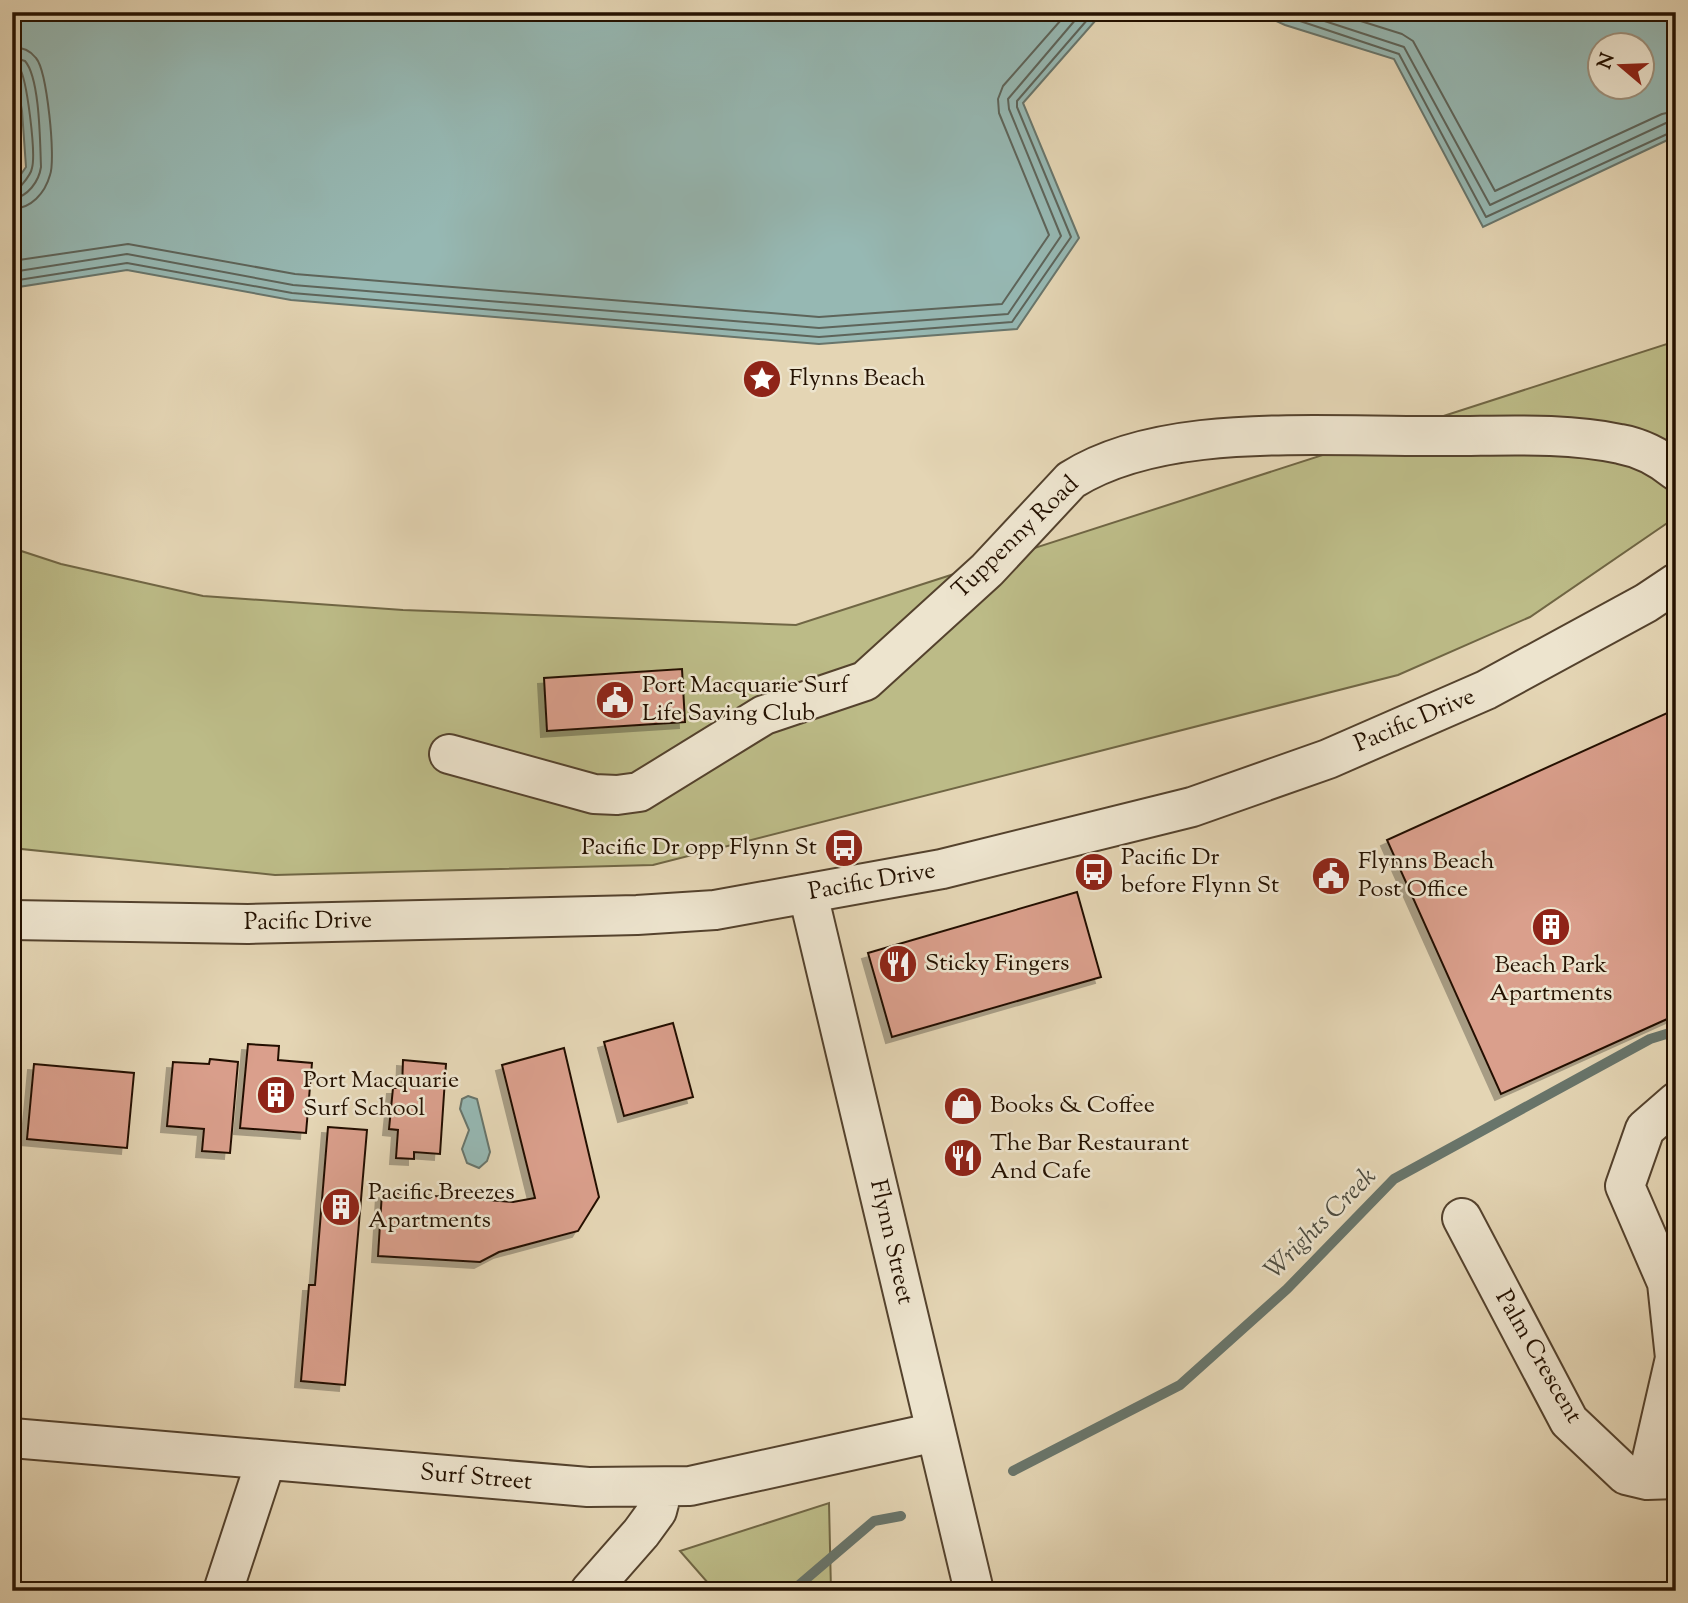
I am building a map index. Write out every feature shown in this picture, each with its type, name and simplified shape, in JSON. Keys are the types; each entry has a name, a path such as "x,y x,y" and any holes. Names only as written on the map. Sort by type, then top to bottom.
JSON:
{"street":[{"name":"Tuppenny Road","path":"449,754 594,794 639,792 764,715 865,681 986,569 1071,480 1088,469 1120,457 1160,447 1202,440 1284,436 1563,437 1622,444 1646,451 1660,457 1676,471"},
{"name":"Pacific Drive","path":"12,920 248,923 637,915 715,910 942,869 1192,807 1328,759 1486,691 1646,603 1676,583"},
{"name":"Flynn Street","path":"808,894 974,1591"},
{"path":"1661,1479 1675,1358 1667,1283 1625,1186 1645,1129 1676,1102"},
{"name":"Palm Crescent","path":"1462,1218 1569,1420 1626,1475 1661,1479"},
{"name":"Surf Street","path":"12,1438 588,1487 663,1488 718,1481 936,1432"},
{"path":"223,1591 266,1461"},
{"path":"590,1591 657,1511 663,1488"}],"shaded area":[{"path":"1676,341 1676,517 1530,617 1398,675 653,865 275,875 12,848 12,548 61,564 203,596 403,610 796,625"},
{"path":"829,1503 831,1591 715,1591 680,1551"}],"water":[{"path":"12,12 1103,12 1023,103 1079,238 1017,329 819,344 291,300 127,270 12,288 12,187 26,167 22,111 14,67"},
{"path":"1256,12 1676,12 1676,136 1483,227 1394,59 1285,25"},
{"path":"468,1096 477,1099 490,1152 487,1161 479,1168 467,1163 462,1149 469,1130 460,1109 462,1099"}],"building":[{"name":"Port Macquarie Surf Life Saving Club","path":"682,669 685,722 547,731 544,678"},
{"name":"Beach Park Apartments","path":"1676,709 1676,1015 1501,1094 1387,840"},
{"path":"1077,892 1101,977 892,1037 868,953"},
{"path":"673,1023 693,1097 624,1116 604,1042"},
{"name":"Port Macquarie Surf School","path":"248,1044 279,1046 278,1060 312,1063 306,1133 240,1128"},
{"path":"564,1048 599,1197 578,1231 499,1252 480,1262 378,1256 382,1192 513,1202 535,1198 502,1065"},
{"path":"210,1059 238,1062 230,1153 202,1151 204,1129 167,1126 173,1062 209,1064"},
{"path":"403,1060 446,1064 440,1154 414,1152 414,1159 396,1158 398,1130 389,1129 393,1088 402,1088"},
{"path":"34,1064 134,1073 127,1148 27,1139"},
{"name":"Pacific Breezes Apartments","path":"328,1127 367,1130 345,1385 301,1381 309,1285 315,1285"}],"waterway":[{"name":"Wrights Creek","path":"1013,1471 1180,1385 1287,1289 1394,1179 1650,1039 1676,1031"},
{"name":"Wrights Creek","path":"792,1591 874,1521 901,1516"}],"place":[{"name":"Flynns Beach","path":"762,379"},
{"name":"Port Macquarie Surf Life Saving Club","path":"615,700"},
{"name":"Pacific Dr opp Flynn St","path":"844,848"},
{"name":"Pacific Dr before Flynn St","path":"1094,872"},
{"name":"Flynns Beach Post Office","path":"1331,876"},
{"name":"Beach Park Apartments","path":"1551,927"},
{"name":"Sticky Fingers","path":"898,964"},
{"name":"Port Macquarie Surf School","path":"276,1095"},
{"name":"Books & Coffee","path":"963,1106"},
{"name":"The Bar Restaurant And Cafe","path":"963,1158"},
{"name":"Pacific Breezes Apartments","path":"341,1207"}]}
